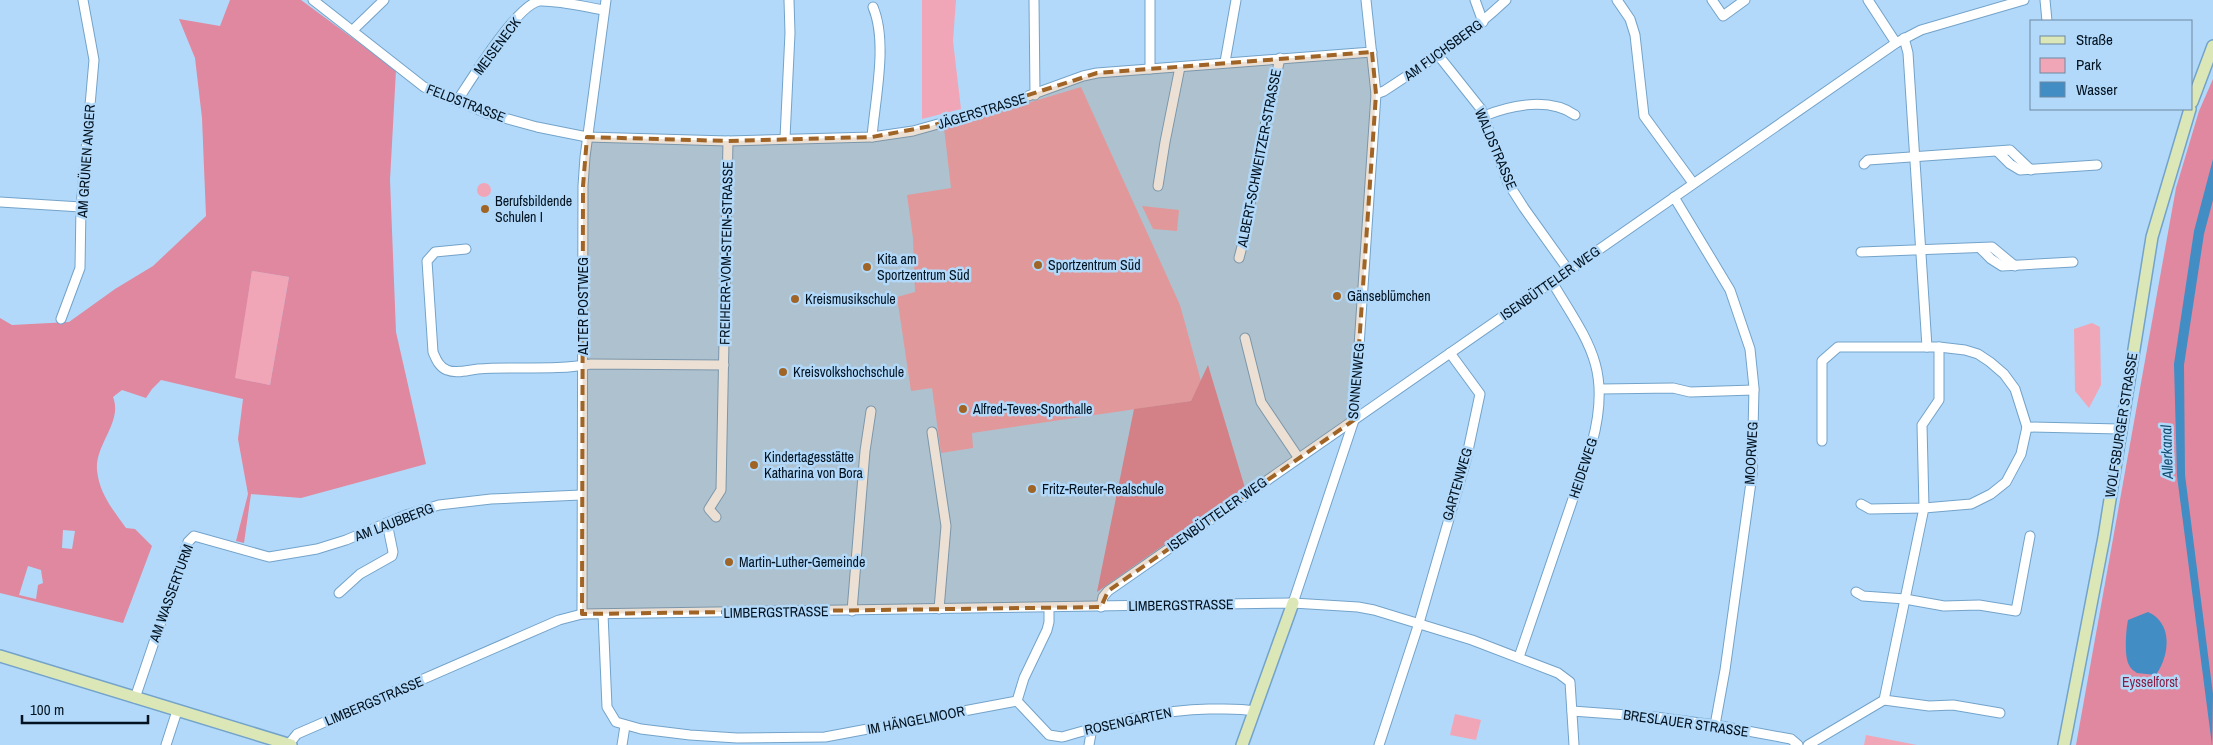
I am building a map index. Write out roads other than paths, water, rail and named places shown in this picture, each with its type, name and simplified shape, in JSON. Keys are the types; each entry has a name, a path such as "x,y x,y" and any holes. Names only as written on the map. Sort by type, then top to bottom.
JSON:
{"street":[{"name":"AM GRÜNEN ANGER","path":"61,319 80,268 81,207 94,60 83,0"},
{"name":"FELDSTRASSE","path":"313,0 424,87 486,113 528,125 587,137"},
{"path":"353,30 384,0"},
{"name":"ALTER POSTWEG","path":"582,614 583,186 587,137 606,0"},
{"path":"785,138 790,34 789,0"},
{"path":"1034,0 1035,95"},
{"path":"1150,0 1150,69"},
{"path":"1225,62 1236,0"},
{"name":"SONNENWEG","path":"1242,745 1293,603 1354,420 1376,94 1366,0"},
{"path":"1475,0 1483,22"},
{"name":"AM FUCHSBERG","path":"1376,94 1384,91 1438,55 1483,22 1506,0"},
{"path":"1616,0 1630,18 1635,35 1644,116 1693,183"},
{"path":"1712,0 1723,16 1745,0"},
{"path":"1868,0 1908,54 1928,347"},
{"name":"ISENBÜTTELER WEG","path":"1101,606 1103,597 1108,591 1298,457 1900,41 1921,30 2024,0"},
{"path":"2045,0 2047,20"},
{"name":"MEISENECK","path":"457,101 492,48 527,6 549,1 604,10"},
{"path":"872,137 878,68 879,20 873,7"},
{"path":"2193,99 2213,46"},
{"name":"JÄGERSTRASSE","path":"587,137 728,141 872,137 931,126 1035,95 1083,76 1097,73 1372,52"},
{"name":"WALDSTRASSE","path":"1438,55 1461,82 1484,116 1508,183 1569,271"},
{"name":"ALBERT-SCHWEITZER-STRASSE","path":"1239,258 1280,58"},
{"path":"1158,186 1180,67"},
{"path":"1484,116 1501,109 1538,104 1557,106 1575,115"},
{"name":"WOLFSBURGER STRASSE","path":"2064,745 2104,537 2152,237 2190,110"},
{"name":"FREIHERR-VOM-STEIN-STRASSE","path":"716,518 709,509 721,490 728,141"},
{"path":"1864,164 1868,160 2010,150 2031,170 2097,165"},
{"name":"MOORWEG","path":"1674,197 1730,290 1750,349 1754,390 1752,475 1725,670 1715,725"},
{"path":"0,202 81,207"},
{"path":"1861,252 1992,247 2015,266 2073,262"},
{"name":"FREIHERR-VOM-STEIN-STRASSE","path":"466,249 434,252 427,261 433,352 438,363 446,370 455,372 506,367 582,366 591,364 724,364"},
{"name":"HEIDEWEG","path":"1519,657 1592,443 1598,423 1601,389 1597,364 1592,351 1552,282"},
{"path":"1245,338 1261,402 1298,457"},
{"path":"1822,440 1822,361 1838,346 1939,347 1964,350 1978,354 2004,374 2015,389 2027,427 2013,472 2006,482 1991,494 1971,504 1924,508 1870,509 1861,504"},
{"path":"1884,700 1924,508 1922,425 1939,400 1939,347"},
{"name":"GARTENWEG","path":"1419,623 1466,460 1480,394 1450,353"},
{"path":"1601,389 1673,388 1690,392 1754,390"},
{"path":"852,611 865,451 871,411"},
{"path":"2027,427 2120,429"},
{"path":"932,432 946,526 939,610"},
{"name":"AM LAUBBERG","path":"269,557 317,549 346,540 421,510 458,502 491,498 581,495"},
{"path":"339,593 360,574 392,556 393,552 387,523"},
{"name":"AM WASSERTURM","path":"135,698 188,542 194,536 269,557"},
{"path":"1856,592 1863,596 1905,599 1944,606 1980,605 2016,611 2030,536"},
{"name":"LIMBERGSTRASSE","path":"290,745 297,734 559,620 582,614 939,610 1293,603 1358,607 1419,623 1519,657 1558,674 1570,682 1572,712"},
{"path":"1017,701 1024,678 1047,630 1049,608"},
{"path":"603,614 607,707 616,722 625,726 622,745"},
{"path":"1379,745 1419,623"},
{"path":"0,656 290,745"},
{"path":"1808,745 1884,700 1929,706 1953,705 2000,712"},
{"name":"ROSENGARTEN","path":"1017,701 1048,735 1062,737 1148,714 1175,710 1241,708 1255,711"},
{"name":"IM HÄNGELMOOR","path":"625,726 690,735 737,738 825,737 1017,701"},
{"path":"166,745 177,711"},
{"path":"1572,712 1574,745"},
{"name":"BRESLAUER STRASSE","path":"1572,712 1643,716 1715,725 1792,739 1798,745"},
{"path":"1089,745 1092,728"}],"water":[{"path":"2213,159 2213,200 2204,234 2184,365 2185,475 2213,694 2212,745 2177,476 2174,364 2194,231"},
{"path":"2148,612 2162,624 2167,640 2164,658 2156,675 2137,673 2130,666 2126,655 2128,620"}],"place":[{"name":"Berufsbildende Schulen I","path":"485,209"},
{"name":"Sportzentrum Süd","path":"1038,265"},
{"name":"Kita am Sportzentrum Süd","path":"867,267"},
{"name":"Gänseblümchen","path":"1337,296"},
{"name":"Kreismusikschule","path":"795,299"},
{"name":"Kreisvolkshochschule","path":"783,372"},
{"name":"Alfred-Teves-Sporthalle","path":"963,409"},
{"name":"Kindertagesstätte Katharina von Bora","path":"754,465"},
{"name":"Fritz-Reuter-Realschule","path":"1032,489"},
{"name":"Martin-Luther-Gemeinde","path":"729,562"}],"water label":[{"name":"Allerkanal","path":"2167,452"}],"park label":[{"name":"Eysselforst","path":"2150,682"}]}
